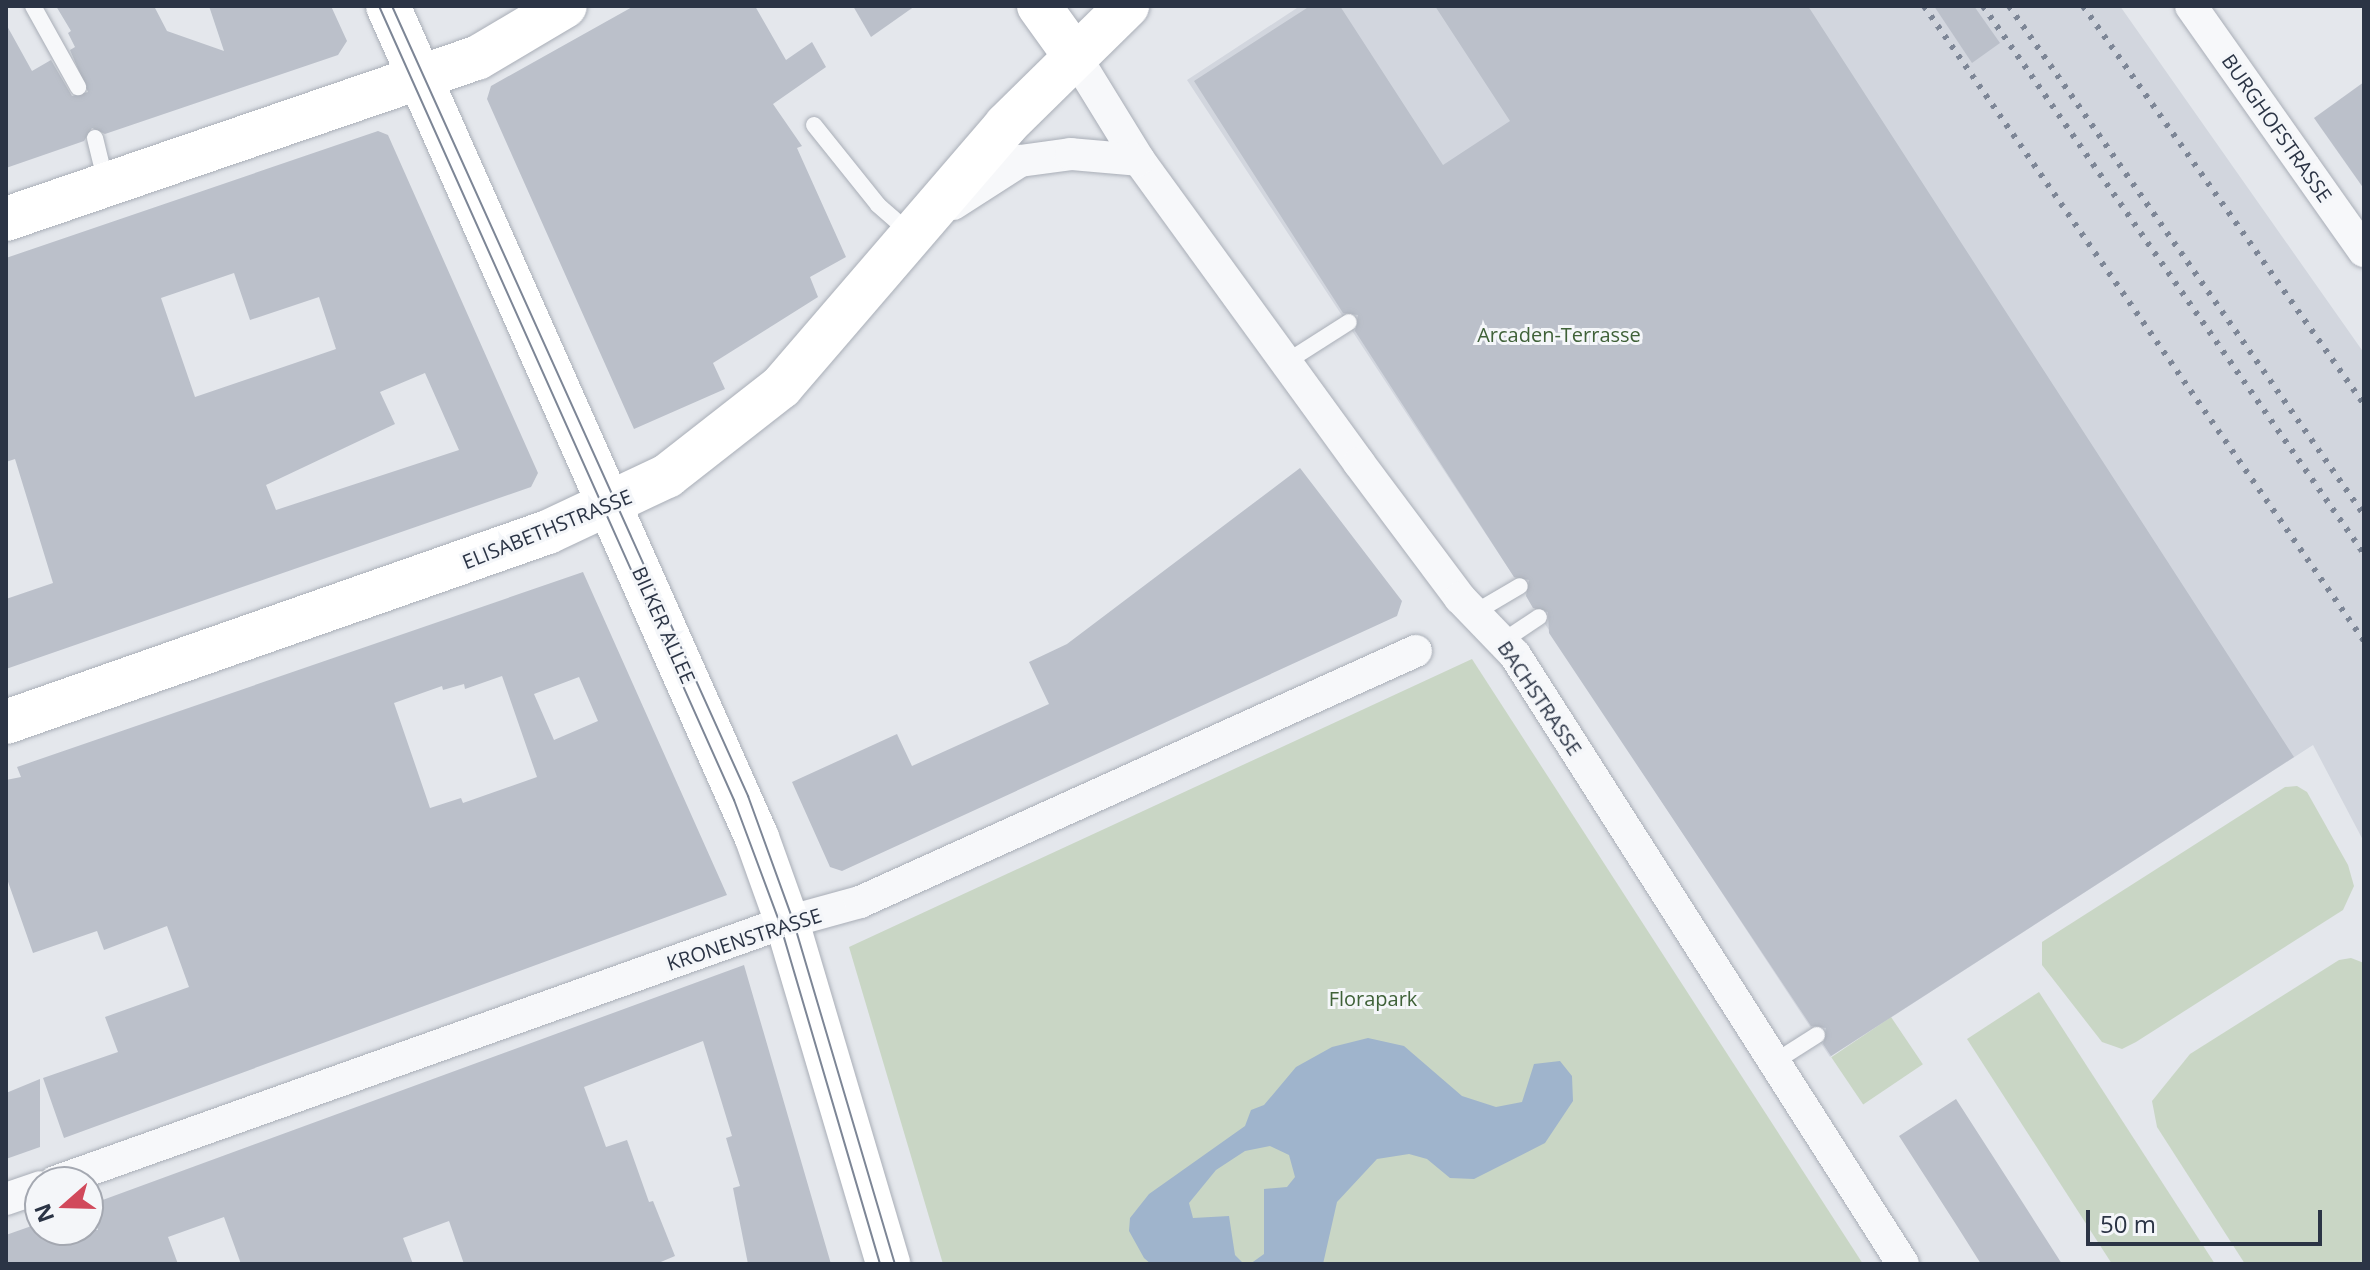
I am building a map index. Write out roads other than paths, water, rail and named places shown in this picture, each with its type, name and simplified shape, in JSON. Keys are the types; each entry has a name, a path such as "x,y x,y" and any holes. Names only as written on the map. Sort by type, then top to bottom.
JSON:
{"main road":[{"name":"BILKER ALLEE","path":"388,6 425,76 610,507 741,799 787,922 888,1264"},
{"path":"6,219 477,58 565,6"},
{"name":"BACHSTRASSE","path":"1039,6 1075,56"},
{"name":"ELISABETHSTRASSE","path":"6,722 610,507 682,465 773,394 1006,125 1127,6"}],"street":[{"name":"BURGHOFSTRASSE","path":"2191,6 2364,251"},
{"name":"BACHSTRASSE","path":"1075,56 1139,160 1474,613 1503,641 1903,1264"},
{"path":"911,234 1020,161 1071,154 1139,160"},
{"name":"KRONENSTRASSE","path":"100,1166 787,922 860,902 1416,651"}],"lane":[{"path":"33,6 78,87"},
{"path":"814,125 878,205 911,234"},
{"path":"95,138 106,185"},
{"path":"1288,361 1349,322"},
{"path":"1474,613 1520,586"},
{"path":"1503,641 1539,617"},
{"path":"1773,1063 1817,1035"}],"water":[{"path":"1368,1038 1404,1046 1462,1096 1496,1107 1522,1102 1534,1064 1560,1061 1572,1076 1573,1101 1545,1143 1474,1179 1450,1178 1427,1159 1409,1154 1377,1159 1337,1202 1323,1264 1250,1264 1264,1254 1264,1189 1287,1187 1295,1177 1289,1155 1270,1146 1245,1151 1216,1170 1189,1203 1193,1218 1229,1216 1235,1255 1244,1264 1151,1264 1144,1258 1129,1231 1130,1218 1149,1194 1245,1126 1251,1110 1264,1105 1296,1067 1332,1047"}],"tram line":[{"path":"379,6 734,800 780,924 880,1264"},
{"path":"392,6 748,796 793,920 895,1264"}],"railway":[{"path":"1924,6 2364,641"},
{"path":"1983,6 2364,554"},
{"path":"2009,6 2364,515"},
{"path":"2083,6 2364,404"}],"park label":[{"name":"Arcaden-Terrasse","path":"1559,334"},
{"name":"Florapark","path":"1373,998"}]}
